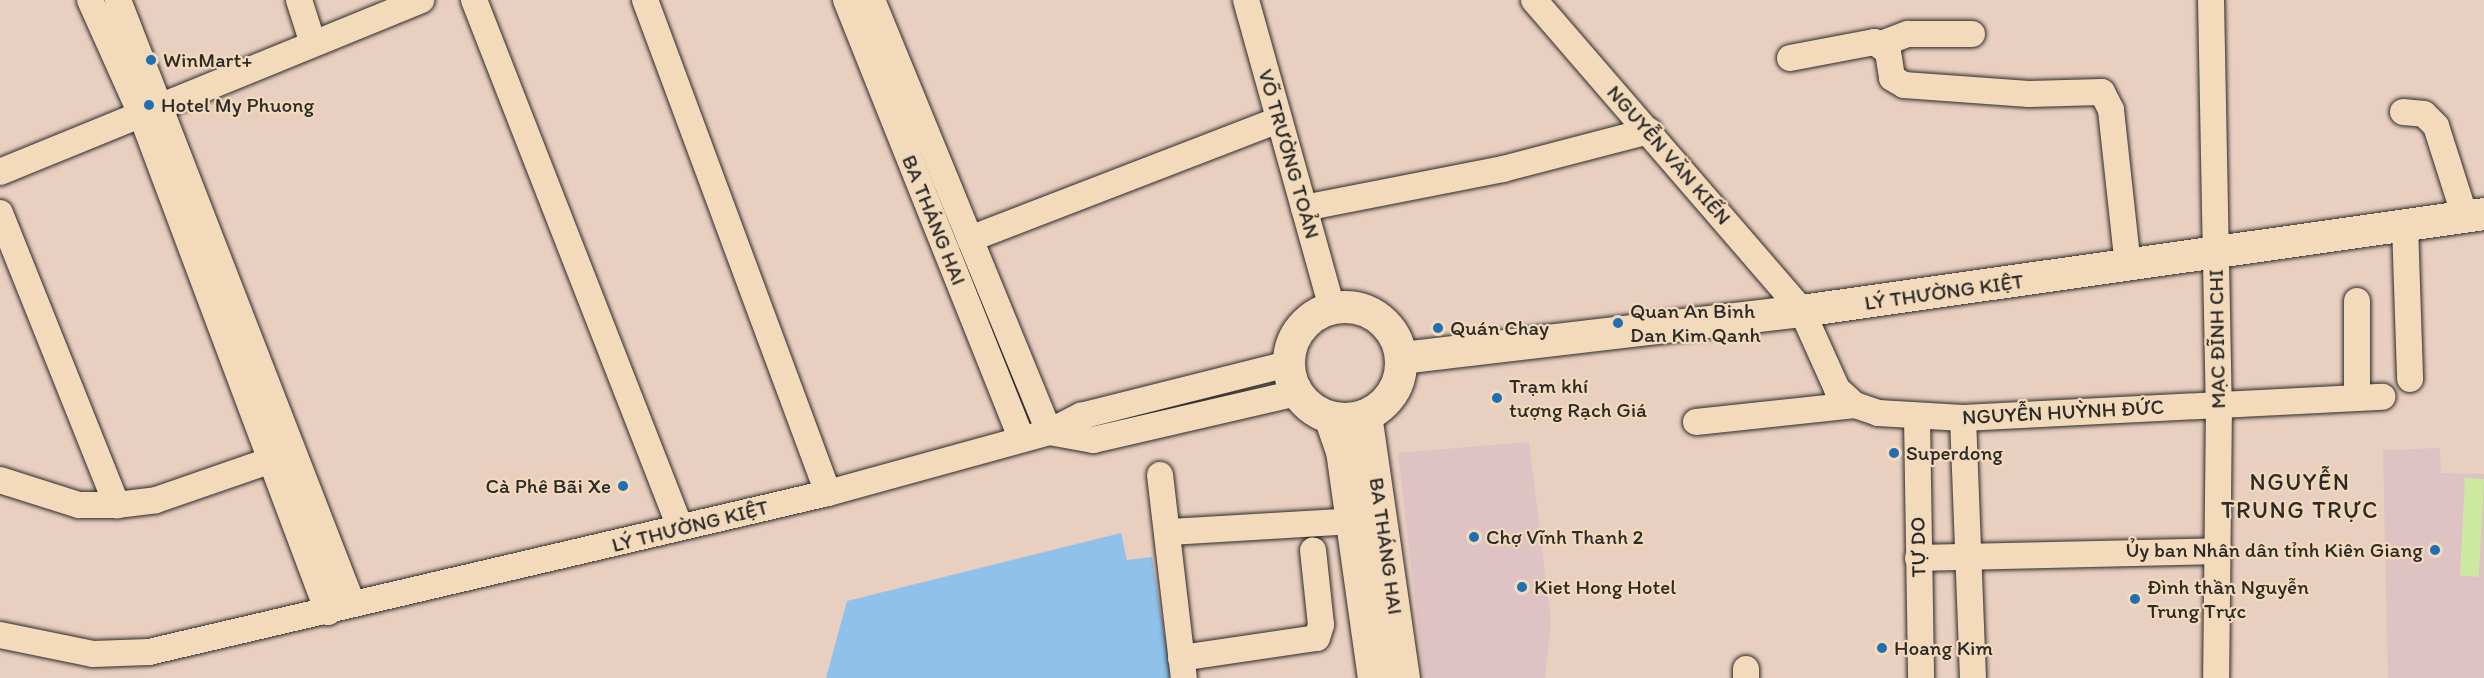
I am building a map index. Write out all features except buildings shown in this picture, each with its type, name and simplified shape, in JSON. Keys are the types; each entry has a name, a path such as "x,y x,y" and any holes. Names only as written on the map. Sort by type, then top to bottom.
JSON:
{"main road":[{"name":"LÝ THƯỜNG KIỆT","path":"1402,358 1802,311 2128,267 2214,252 2474,216"},
{"path":"1332,308 1370,312 1396,339 1402,358 1393,393 1366,415 1330,417 1297,393 1288,364 1300,328 1332,308"},
{"name":"BA THÁNG HAI","path":"1366,415 1384,519 1404,678"},
{"name":"BA THÁNG HAI","path":"1330,417 1342,451 1354,521 1374,678"}],"street":[{"path":"90,0 152,110"},
{"path":"118,0 152,110 284,457 352,603"},
{"path":"299,0 313,44"},
{"path":"0,172 421,0"},
{"path":"474,0 680,526"},
{"path":"645,0 828,493"},
{"name":"BA THÁNG HAI","path":"848,0 1022,439"},
{"name":"BA THÁNG HAI","path":"872,0 1048,432"},
{"name":"VÕ TRƯỜNG TOẢN","path":"1246,0 1332,308"},
{"name":"NGUYỄN VĂN KIẾN","path":"1534,0 1802,311"},
{"name":"MẠC ĐĨNH CHI","path":"2211,0 2214,252 2219,404 2216,678"},
{"path":"1790,58 1847,44 1884,43 1908,34 1972,33"},
{"path":"1884,43 1892,78 1904,85 2029,94 2102,92 2111,110 2128,267"},
{"path":"2403,112 2424,114 2436,126 2474,216"},
{"path":"970,239 1279,120"},
{"path":"1304,208 1503,169 1649,131"},
{"path":"0,213 117,505"},
{"path":"2405,225 2410,379"},
{"name":"NGUYỄN HUỲNH ĐỨC","path":"1696,422 1855,405 1917,417 1963,418 2370,397 2357,301"},
{"path":"1802,311 1837,388 1855,405"},
{"path":"1048,432 1081,416 1288,364"},
{"path":"1048,432 1093,440 1297,393"},
{"name":"TỰ DO","path":"1917,417 1921,678"},
{"path":"1963,418 1973,678"},
{"name":"LÝ THƯỜNG KIỆT","path":"0,635 93,654 149,652 328,612 352,603 828,493 1048,432"},
{"path":"0,480 79,505 117,505 156,500 284,457"},
{"path":"284,457 328,612"},
{"path":"1160,475 1170,532 1182,668 1317,638 1321,625 1313,550"},
{"path":"1170,532 1384,519"},
{"path":"1918,558 2219,550"}],"shaded area":[{"name":"Chợ Vĩnh Thanh 2","path":"1529,442 1551,621 1545,678 1424,678 1398,453"},
{"name":"Ủy ban Nhân dân tỉnh Kiên Giang","path":"2440,448 2441,473 2484,474 2484,678 2388,678 2383,450"}],"green space":[{"path":"2465,478 2484,479 2479,577 2460,576"}],"water":[{"path":"1121,533 1127,560 1152,557 1171,678 826,678 847,601"}],"place":[{"name":"WinMart+","path":"151,60"},
{"name":"Hotel My Phuong","path":"149,105"},
{"name":"Quan An Binh Dan Kim Qanh","path":"1618,323"},
{"name":"Quán Chay","path":"1438,328"},
{"name":"Trạm khí tượng Rạch Giá","path":"1497,398"},
{"name":"Superdong","path":"1894,453"},
{"name":"Cà Phê Bãi Xe","path":"623,486"},
{"name":"Chợ Vĩnh Thanh 2","path":"1474,537"},
{"name":"Ủy ban Nhân dân tỉnh Kiên Giang","path":"2435,550"},
{"name":"Kiet Hong Hotel","path":"1522,587"},
{"name":"Đình thần Nguyễn Trung Trực","path":"2135,599"},
{"name":"Hoang Kim","path":"1882,648"}],"district":[{"name":"NGUYỄN TRUNG TRỰC","path":"2300,496"}]}
